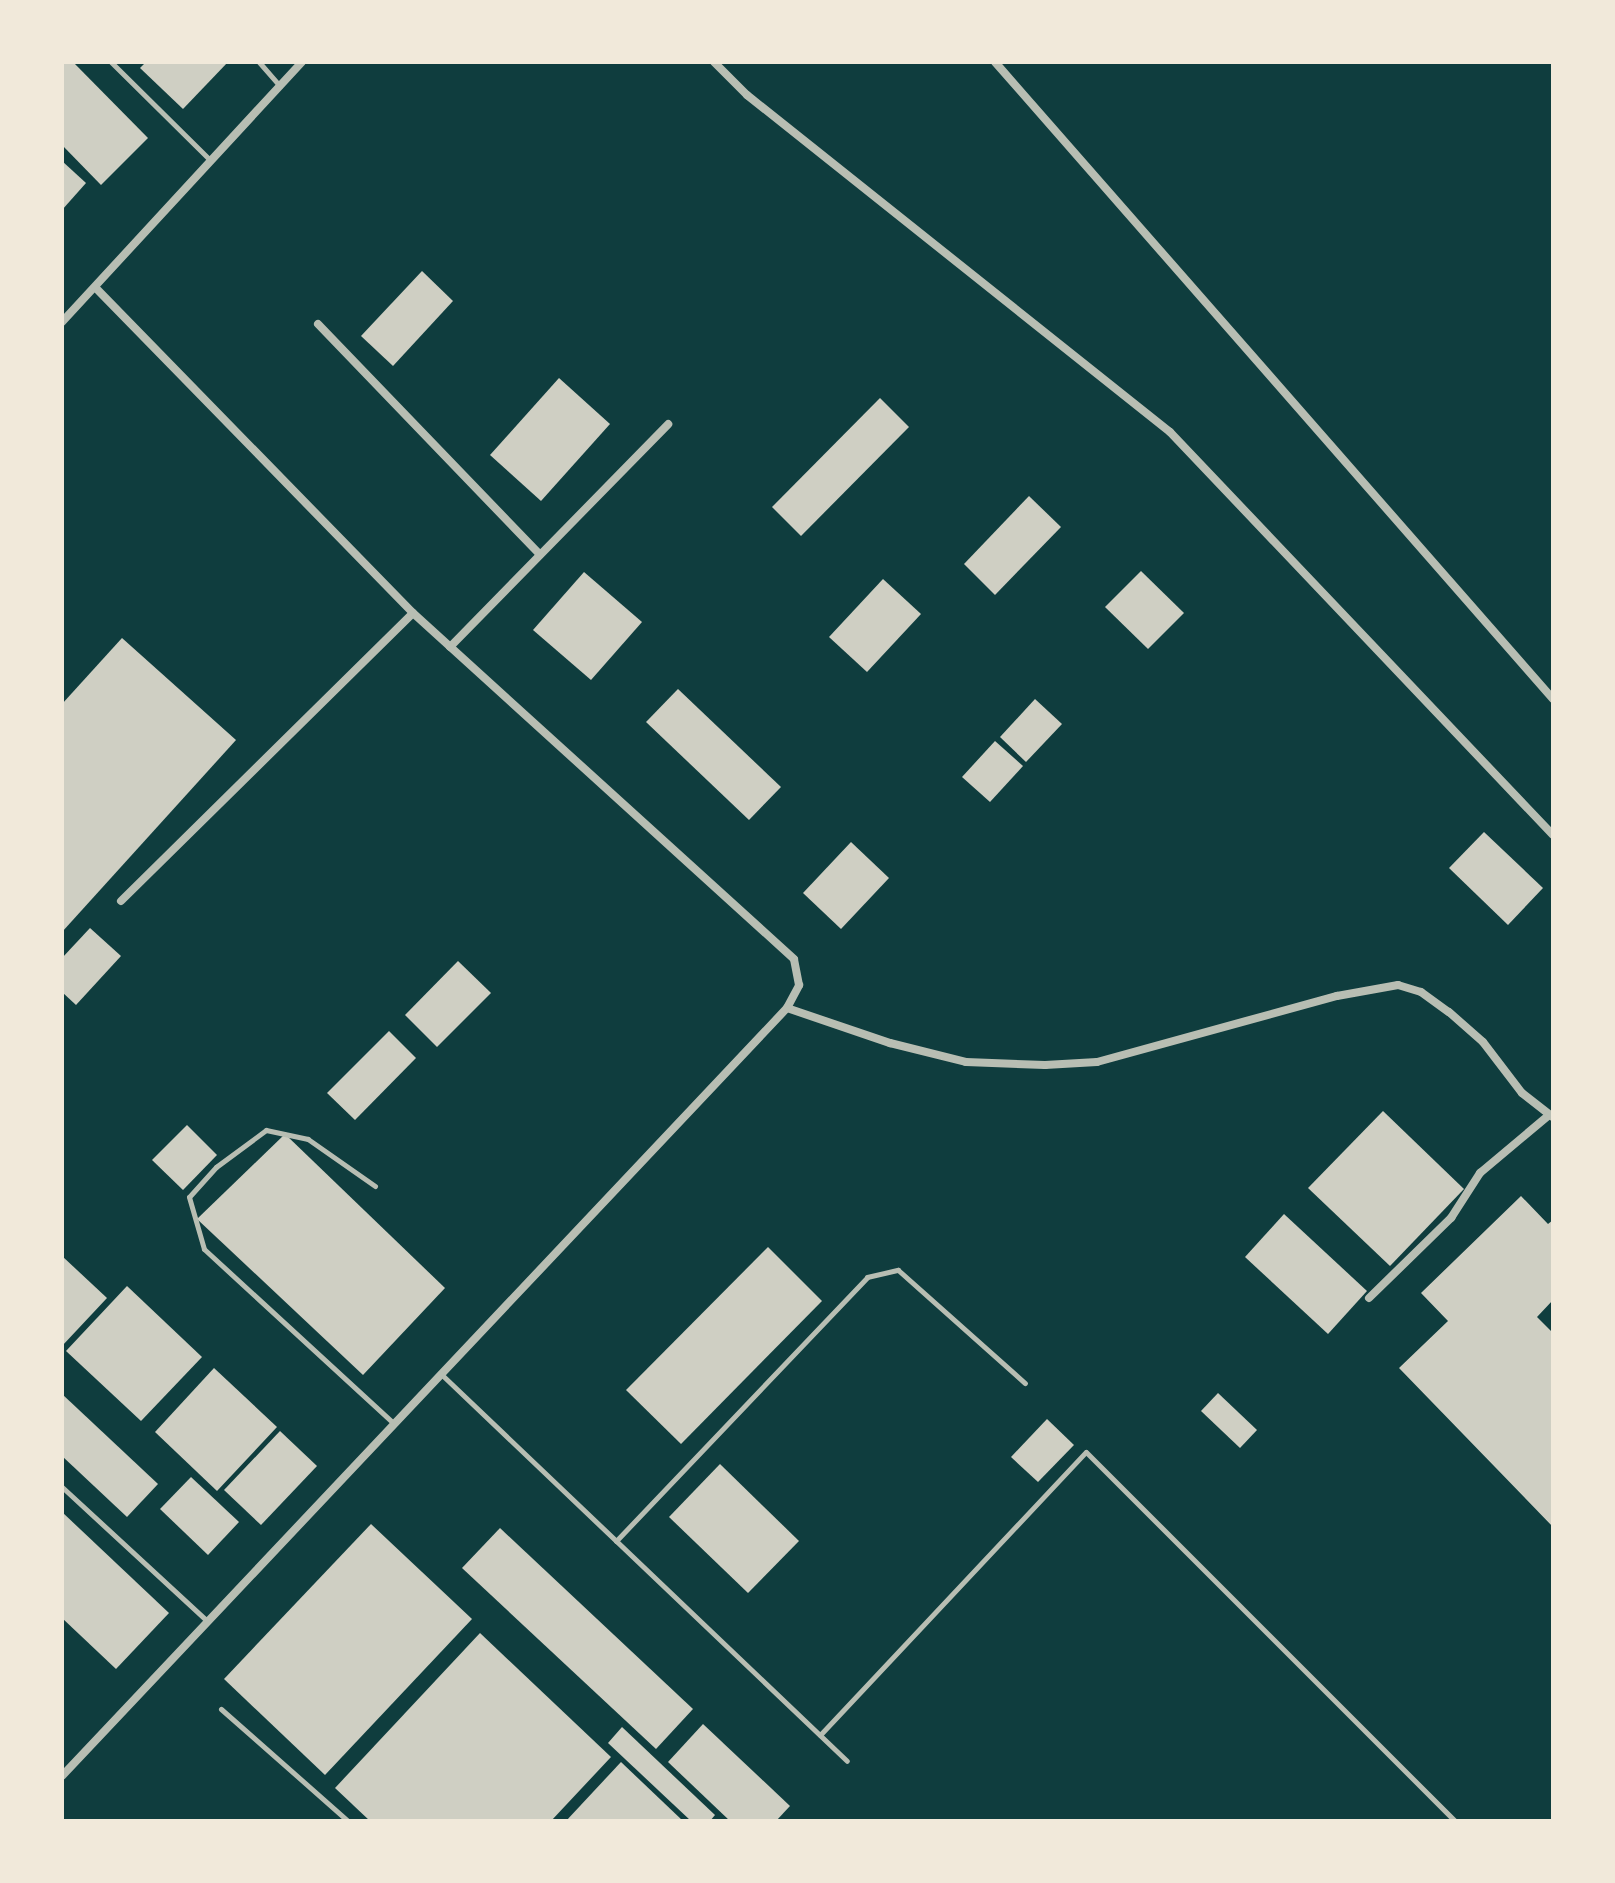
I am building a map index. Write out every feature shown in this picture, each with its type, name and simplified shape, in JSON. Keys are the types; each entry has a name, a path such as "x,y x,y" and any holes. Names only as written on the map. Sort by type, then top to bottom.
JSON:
{"street":[{"path":"62,322 302,62"},
{"path":"714,62 747,95 1170,432 1553,835"},
{"path":"995,62 1553,699"},
{"path":"62,1776 439,1373 787,1008 799,985 794,959 413,613 95,287"},
{"path":"318,324 540,555"},
{"path":"450,647 668,424"},
{"path":"121,901 413,613"},
{"path":"787,1008 890,1043 966,1062 1045,1065 1097,1062 1337,996 1398,985 1421,992 1449,1012 1551,1116 1480,1173 1451,1218 1369,1298"}],"lane":[{"path":"111,62 211,161"},
{"path":"259,62 280,86"},
{"path":"375,1186 308,1139 266,1130 216,1167 189,1197 204,1249 393,1423"},
{"path":"616,1541 867,1277 898,1270 1025,1383"},
{"path":"439,1373 847,1761"},
{"path":"820,1735 1086,1452 1455,1821"},
{"path":"62,1487 207,1621"},
{"path":"221,1709 348,1821"}],"building":[{"path":"64,62 73,62 148,138 101,185 62,145"},
{"path":"146,62 228,62 183,109 140,68"},
{"path":"62,161 86,183 62,210"},
{"path":"422,271 453,301 393,366 361,336"},
{"path":"559,378 610,424 541,501 490,455"},
{"path":"880,398 909,427 801,536 772,507"},
{"path":"1029,496 1061,527 995,595 964,564"},
{"path":"1141,571 1184,613 1148,649 1105,607"},
{"path":"584,572 642,622 591,680 533,630"},
{"path":"883,579 921,614 867,672 829,637"},
{"path":"122,638 236,740 62,932 62,704"},
{"path":"678,689 781,787 749,820 646,722"},
{"path":"1035,699 1062,724 1026,762 1000,737"},
{"path":"995,741 1023,766 990,802 962,777"},
{"path":"1484,832 1543,888 1508,925 1449,868"},
{"path":"851,842 889,878 841,929 803,893"},
{"path":"90,928 121,956 76,1005 62,992 62,958"},
{"path":"458,961 491,993 437,1047 405,1015"},
{"path":"389,1031 416,1058 355,1120 327,1093"},
{"path":"1383,1111 1464,1189 1390,1266 1308,1188"},
{"path":"187,1125 217,1155 183,1190 152,1160"},
{"path":"285,1134 445,1288 363,1375 197,1219"},
{"path":"1521,1196 1548,1224 1553,1220 1553,1300 1537,1317 1553,1333 1553,1527 1399,1368 1448,1321 1421,1293"},
{"path":"1284,1214 1367,1291 1328,1334 1245,1257"},
{"path":"768,1247 822,1301 681,1444 626,1390"},
{"path":"62,1256 107,1298 62,1346"},
{"path":"127,1286 202,1357 141,1421 66,1351"},
{"path":"214,1368 277,1427 217,1491 155,1432"},
{"path":"1218,1393 1257,1430 1240,1448 1201,1411"},
{"path":"62,1394 158,1484 127,1517 62,1456"},
{"path":"1047,1419 1074,1445 1038,1482 1011,1457"},
{"path":"280,1431 317,1466 261,1525 224,1490"},
{"path":"720,1464 799,1541 748,1593 669,1517"},
{"path":"191,1477 239,1522 208,1555 160,1509"},
{"path":"62,1512 169,1613 116,1669 62,1618"},
{"path":"371,1524 472,1619 325,1775 224,1679"},
{"path":"500,1528 693,1709 656,1749 462,1568"},
{"path":"480,1633 611,1757 551,1821 370,1821 335,1788"},
{"path":"703,1724 790,1806 776,1821 730,1821 668,1762"},
{"path":"622,1727 715,1815 710,1821 691,1821 608,1743"},
{"path":"621,1762 683,1821 566,1821"}]}
